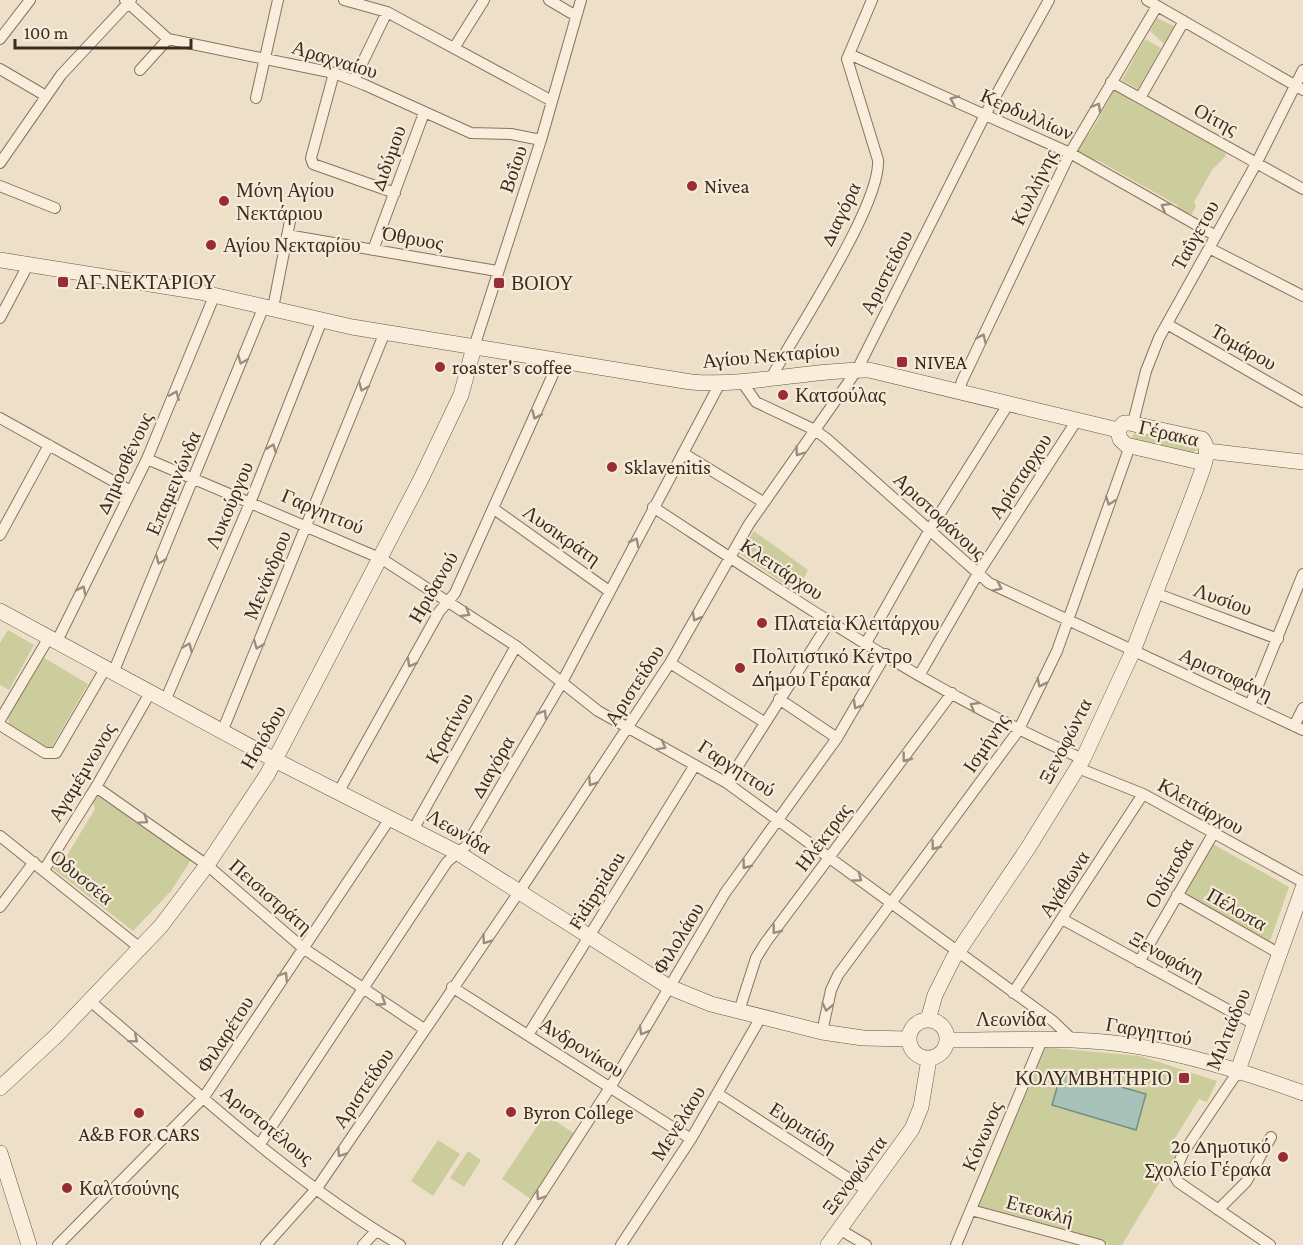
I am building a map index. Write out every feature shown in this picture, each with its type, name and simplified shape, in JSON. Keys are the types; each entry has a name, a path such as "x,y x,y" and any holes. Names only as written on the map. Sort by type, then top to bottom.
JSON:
{"street":[{"path":"0,39 30,0"},
{"path":"256,98 279,0"},
{"path":"344,0 387,12 552,101"},
{"path":"454,48 484,0"},
{"path":"549,0 576,16"},
{"name":"Βοΐου","path":"474,347 497,271 542,140 581,0"},
{"path":"849,54 872,0"},
{"name":"Αριστείδου","path":"266,1245 317,1188 519,892 670,663 729,557 763,502 857,370 986,114 1049,0"},
{"path":"1147,0 1299,88"},
{"path":"0,163 45,96 80,53 128,1 168,39 140,70"},
{"name":"Κυλλήνης","path":"959,391 1070,153 1157,6"},
{"path":"354,80 387,12"},
{"path":"1140,98 1184,21"},
{"name":"Αραχναίου","path":"168,39 334,73 471,134 512,134 542,140"},
{"name":"Κερδυλλίων","path":"849,54 1070,153 1216,236"},
{"name":"Διαγόρα","path":"770,380 865,209 879,171 878,160 847,59 849,54"},
{"path":"0,69 45,96"},
{"name":"Ταΰγετου","path":"1133,423 1149,363 1167,324 1299,88 1303,70"},
{"path":"334,73 311,158 313,164 395,193"},
{"name":"Οίτης","path":"1111,82 1303,189"},
{"name":"Διδύμου","path":"373,250 424,112"},
{"path":"0,186 55,208"},
{"name":"Επαμεινώνδα","path":"0,725 45,753 56,753 109,671 269,307 290,221"},
{"name":"Όθρυος","path":"287,235 497,271"},
{"path":"1209,248 1303,296"},
{"name":"Αγίου Νεκταρίου","path":"0,260 215,294 322,320 385,332 719,385 857,370 880,372 1118,430"},
{"path":"0,318 28,265"},
{"name":"Δημοσθένους","path":"0,720 52,641 131,491 147,459 215,294"},
{"name":"Λυκούργου","path":"165,701 250,503 322,320"},
{"name":"Τομάρου","path":"1167,324 1303,402"},
{"name":"Μενάνδρου","path":"222,732 385,332"},
{"name":"Ησιόδου","path":"0,1088 56,1036 179,905 275,760 382,559 461,395 474,347"},
{"name":"Ηριδανού","path":"339,791 448,601 455,593 559,361"},
{"name":"Αριστοφάνους","path":"742,382 756,402 814,430 857,465 977,575 1133,651"},
{"name":"Διαγόρα","path":"260,1144 447,862 466,846 561,684 719,385"},
{"path":"866,643 929,531 1009,403"},
{"path":"0,418 131,491"},
{"name":"Αρίσταρχου","path":"920,674 977,575 1077,420"},
{"name":"Γέρακα","path":"1205,457 1205,442 1198,437 1133,423 1124,423 1118,430 1120,439 1130,446 1205,457 1303,462"},
{"path":"0,535 48,445"},
{"name":"Ισμήνης","path":"822,1032 831,990 838,975 1018,731 1051,665 1130,446"},
{"path":"683,453 763,502"},
{"name":"Ξενοφώντα","path":"928,1020 945,973 958,951 1028,848 1081,763 1133,651 1205,457"},
{"name":"Γαργηττού","path":"147,459 382,559 516,646 561,684 598,711 727,783 1053,1021 1074,1041 1163,1051 1303,1093"},
{"name":"Κλειτάρχου","path":"653,507 830,621 952,693 1018,731 1143,794 1303,882"},
{"name":"Λυσικράτη","path":"494,509 609,591"},
{"path":"1250,705 1303,574"},
{"name":"Λυσίου","path":"1155,593 1278,639"},
{"name":"Λεωνίδα","path":"0,611 275,760 414,828 458,853 669,987 738,1011 822,1032 863,1038 909,1039"},
{"path":"727,783 830,621"},
{"name":"Κρατίνου","path":"414,828 516,646"},
{"name":"Αριστοφάνη","path":"1133,651 1299,728"},
{"name":"Φιλολάου","path":"508,1245 611,1086 725,893 837,738 886,654"},
{"path":"670,663 764,722"},
{"name":"Αγαμέμνωνος","path":"44,870 96,788 150,693"},
{"name":"Ηλέκτρας","path":"738,1011 756,958 952,693"},
{"path":"779,699 837,738"},
{"path":"1299,728 1303,708"},
{"name":"Fidippidou","path":"528,1035 695,765"},
{"name":"Πεισιστράτη","path":"96,788 207,865 303,948 424,1029"},
{"name":"Αγάθωνα","path":"1013,993 1143,794"},
{"name":"Φιλαρέτου","path":"58,1245 204,1097 391,817"},
{"name":"Οιδίποδα","path":"1139,962 1213,834"},
{"name":"Οδυσσέα","path":"0,836 140,948"},
{"path":"0,907 34,862"},
{"name":"Μιλτιάδου","path":"1218,1210 1178,1182 1174,1175 1183,1153 1237,1073 1303,888"},
{"name":"Πέλοπα","path":"1177,895 1280,954"},
{"name":"Ξενοφάνη","path":"1062,919 1254,1024"},
{"name":"Ανδρονίκου","path":"452,987 691,1138"},
{"name":"Αριστοτέλους","path":"90,1001 260,1144 376,1231 400,1245"},
{"name":"Μενελάου","path":"621,1245 691,1138 761,1017"},
{"path":"928,1020 940,1024 948,1040 944,1051 929,1059 913,1051 909,1039 913,1028 928,1020"},
{"name":"Λεωνίδα","path":"948,1040 1074,1041"},
{"name":"Κόνωνος","path":"956,1245 1042,1040"},
{"name":"Ξενοφώντα","path":"828,1245 905,1141 923,1096 929,1059"},
{"name":"Ευριπίδη","path":"718,1094 868,1191"},
{"path":"1270,1245 1218,1210 1246,1182 1271,1137"},
{"path":"0,1153 30,1245"},
{"name":"Ετεοκλή","path":"971,1210 1100,1245"},
{"path":"839,1229 866,1245"},
{"path":"363,1245 376,1231"}],"green space":[{"path":"1157,18 1174,26 1164,44 1150,31"},
{"path":"1145,39 1161,48 1138,89 1122,80"},
{"path":"1112,89 1130,96 1132,101 1196,136 1209,138 1226,151 1225,157 1212,170 1194,202 1196,206 1192,214 1187,215 1180,211 1177,205 1099,161 1080,156 1077,149 1092,130 1110,98 1109,94"},
{"path":"1135,432 1192,444 1198,450 1191,453 1135,441 1132,437"},
{"path":"754,531 808,570 796,592 740,554"},
{"path":"8,630 34,645 9,690 0,685 0,643"},
{"path":"41,656 88,684 50,750 9,726 8,715"},
{"path":"94,793 191,860 171,891 133,931 51,867 54,861 60,867 95,809 92,796"},
{"path":"1213,844 1289,887 1270,941 1185,893"},
{"path":"1041,1047 1140,1056 1217,1081 1207,1102 1199,1099 1169,1148 1177,1153 1122,1245 1110,1245 975,1209"},
{"path":"545,1114 575,1134 531,1199 502,1179"},
{"path":"438,1140 460,1154 433,1196 411,1181"},
{"path":"468,1151 481,1160 464,1187 450,1178"}],"water":[{"path":"1062,1070 1146,1094 1136,1130 1052,1105"}],"place":[{"name":"Nivea","path":"692,186"},
{"name":"Μόνη Αγίου Νεκτάριου","path":"224,201"},
{"name":"Αγίου Νεκταρίου","path":"211,245"},
{"name":"ΑΓ.ΝΕΚΤΑΡΙΟΥ","path":"63,282"},
{"name":"ΒΟΙΟΥ","path":"499,283"},
{"name":"NIVEA","path":"902,362"},
{"name":"roaster's coffee","path":"440,367"},
{"name":"Κατσούλας","path":"783,395"},
{"name":"Sklavenitis","path":"612,467"},
{"name":"Πλατεία Κλειτάρχου","path":"762,623"},
{"name":"Πολιτιστικό Κέντρο Δήμου Γέρακα","path":"740,668"},
{"name":"ΚΟΛΥΜΒΗΤΗΡΙΟ","path":"1184,1078"},
{"name":"Byron College","path":"511,1112"},
{"name":"A&B FOR CARS","path":"139,1113"},
{"name":"2ο Δημοτικό Σχολείο Γέρακα","path":"1283,1157"},
{"name":"Καλτσούνης","path":"67,1188"}]}
